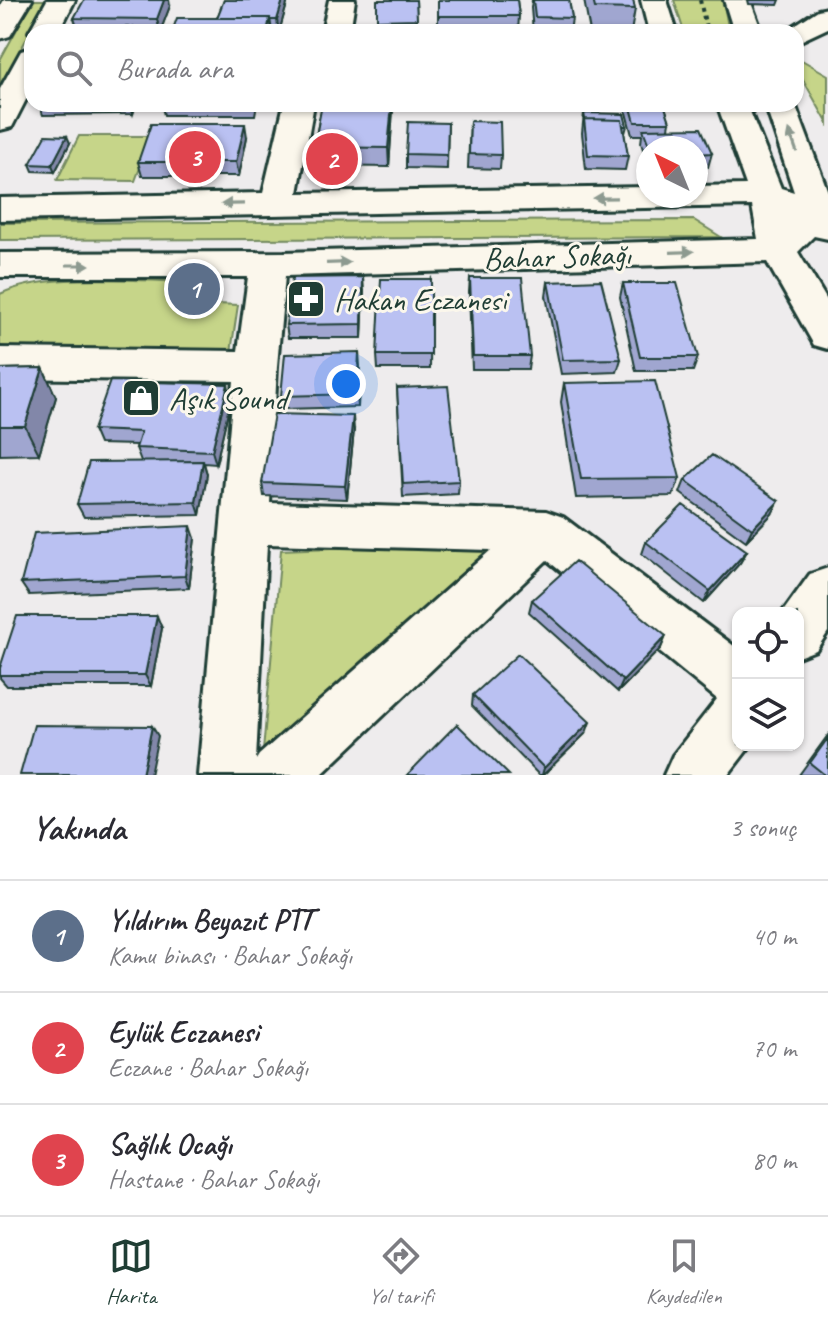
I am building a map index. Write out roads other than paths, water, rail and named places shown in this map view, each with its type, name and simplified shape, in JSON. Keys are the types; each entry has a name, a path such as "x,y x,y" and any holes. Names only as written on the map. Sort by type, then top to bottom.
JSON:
{"main road":[{"path":"0,30 18,0"},
{"path":"48,24 61,0"},
{"path":"0,120 24,73"}],"street":[{"path":"338,24 342,0"},
{"path":"654,0 661,24"},
{"path":"737,0 745,24"},
{"path":"804,30 828,16"},
{"path":"278,204 297,112"},
{"path":"735,112 767,195 778,250 828,335"},
{"path":"778,250 825,217 783,112"},
{"name":"Bahar Sokağı","path":"0,209 767,195 825,217"},
{"name":"Bahar Sokağı","path":"0,265 268,264 778,250"},
{"path":"227,775 256,366 268,264"},
{"path":"0,363 256,366"},
{"path":"246,523 546,531 734,679"},
{"path":"279,775 546,531"},
{"path":"804,624 828,590"},
{"path":"693,775 732,725"}],"place":[{"name":"Sağlık Ocağı","path":"195,157"},
{"name":"Eylük Eczanesi","path":"332,159"},
{"name":"Yıldırım Beyazıt PTT","path":"194,289"},
{"name":"Hakan Eczanesi","path":"306,299"},
{"name":"Aşık Sound","path":"141,398"}]}
